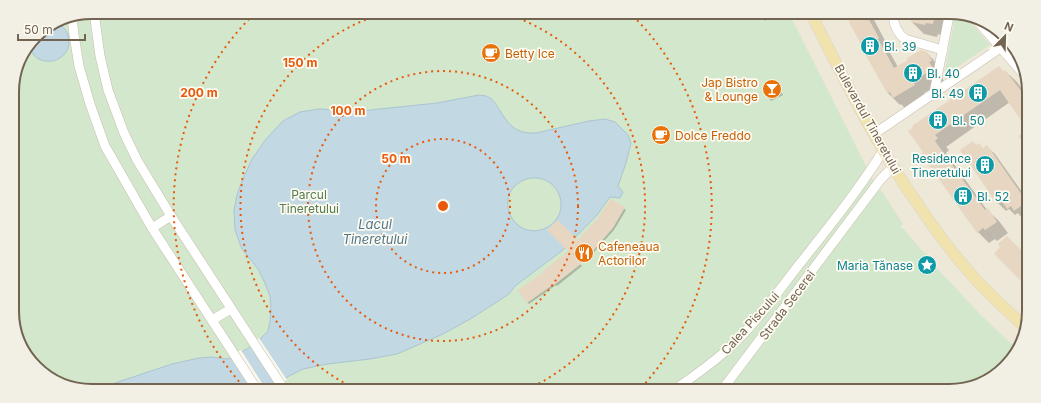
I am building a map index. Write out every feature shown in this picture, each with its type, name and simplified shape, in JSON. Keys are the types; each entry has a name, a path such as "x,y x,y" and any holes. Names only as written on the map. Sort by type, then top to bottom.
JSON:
{"main road":[{"name":"Bulevardul Tineretului","path":"814,19 874,134 893,167 919,206 978,282 999,304 1021,324"}],"street":[{"path":"95,19 100,56 108,90 136,160 280,384"},
{"path":"894,19 897,30 902,38 943,50"},
{"path":"934,93 948,19"},
{"path":"73,22 79,66 90,104 106,146 152,228 253,384"},
{"path":"874,134 988,56"},
{"path":"1007,56 1018,68"},
{"name":"Calea Piscului","path":"682,384 713,362 734,343 763,311 815,245 884,151"},
{"name":"Strada Secerei","path":"727,384 881,179 893,167"},
{"path":"840,211 852,219"},
{"path":"152,228 171,216"},
{"path":"815,245 826,253"},
{"path":"214,324 233,311"}],"shaded area":[{"path":"792,19 963,20 985,29 985,56 1012,56 1020,73 1022,92 1022,316 1021,325 1013,345 946,279 916,245 885,204"}],"green space":[{"name":"Parcul Tineretului","path":"87,19 792,19 878,190 881,190 903,224 901,226 925,254 925,252 934,263 933,264 980,314 1013,345 1004,359 990,372 963,383 954,384 78,383 51,372 37,359 31,352 20,325 19,87 21,73 31,51 40,40 51,31 78,20"},
{"path":"954,19 971,23 985,39 985,48 944,76"}],"water":[{"path":"62,26 63,27 68,35 69,44 61,57 47,61 40,59 33,54 31,51 40,40 51,31"},
{"name":"Lacul Tineretului","path":"479,95 491,98 504,118 512,126 522,132 536,133 589,121 605,119 615,122 628,135 631,143 618,186 623,192 620,198 610,197 597,215 563,250 515,286 509,294 472,318 443,334 397,354 303,369 277,384 112,384 172,364 199,358 211,357 228,359 247,349 268,331 271,308 270,296 258,269 242,249 235,230 234,210 242,181 252,159 266,139 283,121 300,112 319,109 351,112 437,103","holes":["529,178 541,179 551,184 558,192 561,202 559,215 553,223 546,228 534,231 524,229 516,223 510,215 508,205 509,196 514,187 524,180"]}],"pier":[{"path":"259,338 287,380 280,384 276,384 250,345"},
{"path":"241,350 262,384 249,384 231,355"}],"building":[{"path":"848,19 869,19 894,68 921,50 927,52 932,61 929,62 933,68 932,70 913,81 915,85 893,98 890,92 887,93 864,52"},
{"path":"911,19 934,19 933,24 926,23 925,25 911,22"},
{"path":"999,66 1003,71 1005,70 1022,92 1022,122 1000,90 935,135 938,138 935,141 957,172 985,210 988,208 997,222 985,230 983,228 977,233 921,154 923,152 908,131 913,128 912,126"},
{"name":"Jap Bistro & Lounge","path":"776,80 782,93 768,99 762,86"},
{"path":"1022,133 1022,141 1018,136"},
{"name":"Residence Tineretului","path":"973,141 976,145 979,143 983,148 987,145 1022,195 1022,205 1014,211 1011,206 1007,209 1002,201 997,204 960,150"},
{"path":"610,199 625,207 613,228 592,252 584,244 573,254 581,264 554,285 527,303 518,290 544,272 543,271 568,251 547,230 558,220 578,240 599,217"},
{"path":"1007,236 1022,251 1022,282 994,254 1000,247 998,244"}],"place":[{"name":"Bl. 39","path":"870,46"},
{"name":"Betty Ice","path":"491,53"},
{"name":"Bl. 40","path":"913,73"},
{"name":"Jap Bistro & Lounge","path":"772,89"},
{"name":"Bl. 49","path":"978,93"},
{"name":"Bl. 50","path":"938,120"},
{"name":"Dolce Freddo","path":"661,135"},
{"name":"Residence Tineretului","path":"985,165"},
{"name":"Bl. 52","path":"963,196"},
{"name":"Cafeneaua Actorilor","path":"584,253"},
{"name":"Maria Tănase","path":"927,265"}]}
